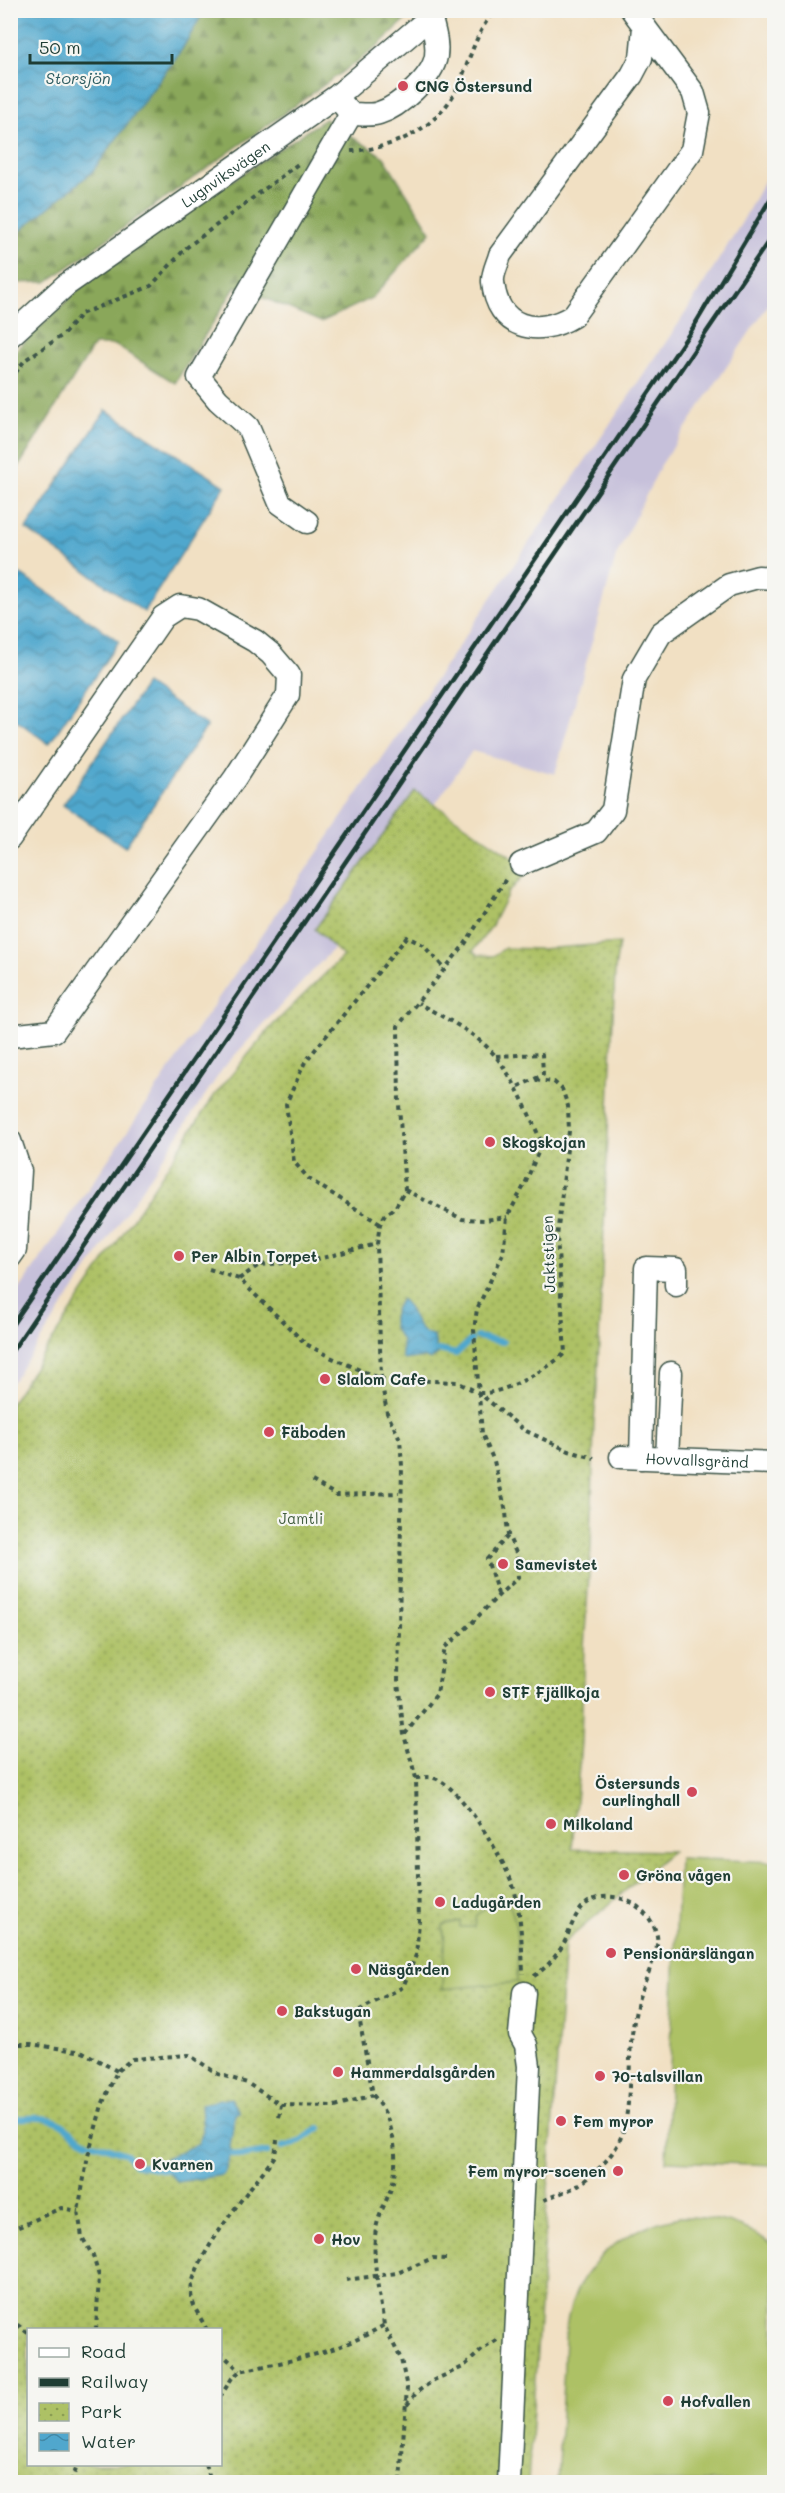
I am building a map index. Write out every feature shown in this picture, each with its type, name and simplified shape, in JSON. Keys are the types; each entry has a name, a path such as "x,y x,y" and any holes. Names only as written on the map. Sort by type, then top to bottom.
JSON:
{"street":[{"path":"307,522 280,503 248,428 218,400 199,377 330,152 344,105 376,114 393,107 427,77 436,58 435,15"},
{"name":"Lugnviksvägen","path":"10,336 66,285 344,105 435,15"},
{"path":"638,19 693,92 699,113 692,150 573,316 561,323 534,329 513,322 499,306 492,280 500,255 632,75 641,58 638,19"},
{"path":"521,864 596,832 613,810 634,679 662,633 729,585 758,577 774,578"},
{"path":"10,838 163,617 180,606 198,609 255,641 271,654 290,675 288,695 235,778 54,1031 10,1036"},
{"path":"10,1141 20,1171 15,1250 10,1257"},
{"name":"Hovvallsgränd","path":"676,1285 676,1269 646,1268 631,1457 774,1463"},
{"path":"667,1459 671,1373"},
{"path":"509,2482 529,2066 526,2045 520,2034 523,1984"}],"path":[{"path":"10,380 25,360 63,335 81,314 151,286 186,248 279,177 312,156 376,148 406,138 438,117 459,83 482,25 495,10"},
{"path":"400,2482 408,2388 401,2360 384,2325 376,2276 376,2230 394,2178 395,2139 379,2102 373,2095 358,2011 403,1987 416,1955 418,1922 416,1778 404,1735 398,1682 399,1493 402,1466 400,1439 387,1413 381,1379 377,1244 380,1224 385,1215 394,1208 405,1190 399,1106 398,1026 465,944 503,881 521,864"},
{"path":"380,1224 309,1179 294,1162 286,1104 305,1062 407,937 423,945 445,969"},
{"path":"404,1735 437,1694 445,1647 461,1635 498,1594 518,1578 517,1555 508,1535 506,1512 494,1461 482,1434 474,1330 477,1310 502,1254 507,1216 525,1184 542,1143 515,1088 495,1056 467,1032 417,1003"},
{"path":"495,1056 542,1054 543,1075 515,1088"},
{"name":"Jaktstigen","path":"479,1393 488,1394 531,1378 553,1365 566,1353 557,1237 569,1131 568,1106 562,1089 554,1082 533,1080"},
{"path":"405,1190 462,1219 485,1220 507,1216"},
{"path":"239,1279 259,1265 310,1261 377,1244"},
{"path":"209,1269 239,1279 306,1344 381,1379 457,1382 479,1393 524,1430 569,1451 594,1458"},
{"path":"312,1481 336,1495 399,1493"},
{"path":"498,1594 487,1559 508,1535"},
{"path":"416,1778 435,1778 456,1793 483,1829 513,1884 521,1938 523,1984"},
{"path":"523,1984 542,1971 565,1942 576,1912 589,1902 604,1897 627,1900 645,1910 657,1937 648,1976 638,1999 630,2042 622,2135 598,2170 571,2189 542,2201 541,2211"},
{"path":"10,2044 31,2044 83,2052 117,2071"},
{"path":"96,2328 99,2276 93,2256 82,2237 78,2211 102,2105 117,2071 132,2059 189,2055 218,2074 246,2083 281,2105 336,2106 373,2095"},
{"path":"279,2119 281,2105"},
{"path":"206,2328 194,2307 190,2293 192,2280 205,2253 275,2156 277,2140"},
{"path":"10,2231 61,2208 78,2211"},
{"path":"346,2280 397,2273 433,2258 446,2259"},
{"path":"10,2319 27,2332"},
{"path":"406,2405 417,2392 434,2380 463,2367 483,2349 504,2337 517,2319"},
{"path":"222,2394 232,2378 240,2371 323,2354 357,2341 384,2325"},
{"path":"222,2354 240,2371"},
{"path":"71,2482 77,2466"},
{"path":"207,2466 211,2482"}],"shaded area":[{"path":"774,163 774,296 661,465 616,556 555,774 472,751 342,939 224,1067 11,1384 11,1302 679,323 742,222"}],"green space":[{"path":"204,11 415,11 373,50 47,282 11,283 11,238 92,172 182,49"},
{"path":"325,119 384,157 431,232 372,298 321,322 236,286 175,383 115,345 94,345 11,479 11,355 78,290 197,204"},
{"name":"Jamtli","path":"415,791 530,869 508,893 491,927 473,951 478,955 493,956 505,948 540,949 619,943 615,970 581,1742 572,1849 672,1851 565,1942 528,2482 11,2482 10,1404 214,1096 271,1027 343,956 315,929"},
{"path":"679,1858 774,1862 774,2165 666,2161"},
{"path":"503,1897 509,1904 515,1925 517,1982 443,1989 445,1943 443,1925 460,1921 460,1927 474,1927 476,1915"},
{"name":"Hofvallen","path":"680,2217 706,2218 730,2223 752,2232 774,2246 774,2482 557,2482 565,2333 574,2297 594,2263 608,2250 641,2229"}],"water":[{"name":"Storsjön","path":"11,10 204,11 182,49 92,172 11,238"},
{"path":"106,410 225,486 144,612 26,529"},
{"path":"11,568 119,641 49,744 11,716"},
{"path":"146,684 207,726 125,847 63,805"},
{"path":"401,1299 421,1330 434,1337 438,1355 430,1360 424,1357 404,1360 402,1358 402,1340 393,1325 393,1315"},
{"path":"230,2098 239,2112 235,2114 230,2147 232,2154 223,2175 177,2182 166,2170 165,2158 198,2144 203,2131 201,2104"}],"waterway":[{"path":"477,1337 503,1342"},
{"path":"438,1350 456,1354 471,1340"},
{"path":"10,2119 51,2119 89,2142"},
{"path":"282,2147 295,2144 320,2128"},
{"path":"94,2143 127,2154 134,2164 166,2170"},
{"path":"232,2154 243,2156 268,2152"}],"railway":[{"path":"10,1328 691,331 774,193"},
{"path":"10,1354 774,233"}],"place":[{"name":"CNG Östersund","path":"403,86"},
{"name":"Skogskojan","path":"490,1142"},
{"name":"Per Albin Torpet","path":"179,1256"},
{"name":"Slalom Cafe","path":"325,1379"},
{"name":"Fäboden","path":"269,1432"},
{"name":"Samevistet","path":"503,1564"},
{"name":"STF Fjällkoja","path":"490,1692"},
{"name":"Östersunds curlinghall","path":"692,1792"},
{"name":"Milkoland","path":"551,1824"},
{"name":"Gröna vågen","path":"624,1875"},
{"name":"Ladugården","path":"440,1902"},
{"name":"Pensionärslängan","path":"611,1953"},
{"name":"Näsgården","path":"356,1969"},
{"name":"Bakstugan","path":"282,2011"},
{"name":"Hammerdalsgården","path":"338,2072"},
{"name":"70-talsvillan","path":"600,2076"},
{"name":"Fem myror","path":"561,2121"},
{"name":"Kvarnen","path":"140,2164"},
{"name":"Fem myror-scenen","path":"618,2171"},
{"name":"Hov","path":"319,2239"},
{"name":"Hofvallen","path":"668,2401"}]}
